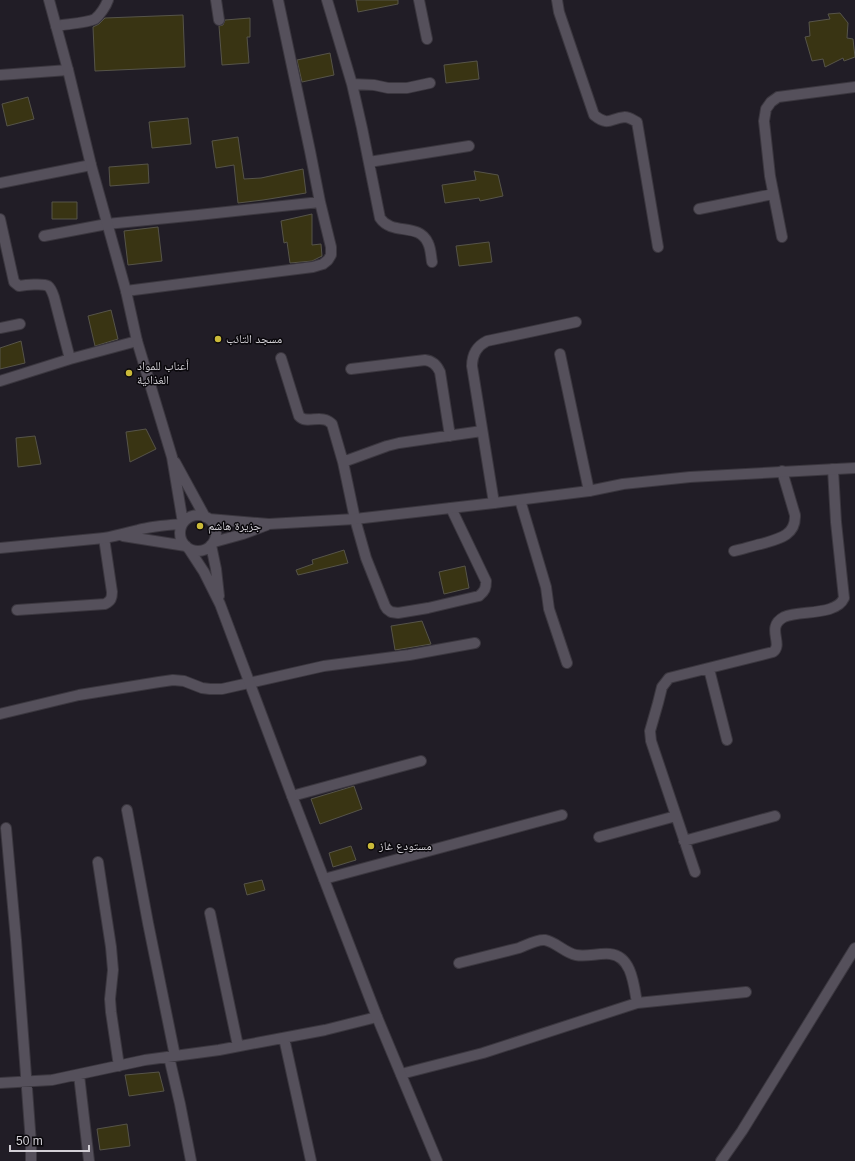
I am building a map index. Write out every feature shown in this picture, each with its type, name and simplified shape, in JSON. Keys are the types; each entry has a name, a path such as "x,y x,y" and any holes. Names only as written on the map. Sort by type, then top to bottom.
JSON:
{"street":[{"path":"49,0 91,165 126,291 137,341 172,457 183,524"},
{"path":"56,26 89,21 96,18 108,0"},
{"path":"216,0 219,20"},
{"path":"126,291 313,267 328,260 331,255 331,247 320,202 278,0"},
{"path":"327,0 352,84 380,218 387,226 416,232 423,237 428,244 432,262"},
{"path":"419,0 427,39"},
{"path":"557,0 559,12 594,115 601,120 610,122 626,117 637,122 658,247"},
{"path":"0,75 68,70"},
{"path":"352,84 374,85 388,88 407,88 430,83"},
{"path":"782,237 770,176 764,121 766,109 771,102 778,97 855,87"},
{"path":"369,162 469,146"},
{"path":"0,183 91,165"},
{"path":"699,209 773,194"},
{"path":"44,236 107,224 198,216 320,202"},
{"path":"0,219 14,282 19,286 48,286 52,291 70,359"},
{"path":"494,503 472,366 474,354 481,344 487,341 576,322"},
{"path":"0,328 20,324"},
{"path":"0,381 70,359 137,341"},
{"path":"560,354 589,491"},
{"path":"281,358 299,416 304,420 323,419 332,424 343,462 355,519 366,558 385,606 391,612 398,613 428,608 479,596 486,588 486,581 451,508"},
{"path":"351,370 425,360 431,361 437,366 440,372 450,436"},
{"path":"343,462 398,443 482,431"},
{"path":"172,457 207,518 214,526 216,534 213,543 220,604"},
{"path":"437,1161 377,1017 220,604 204,572 188,548 183,544 180,536 183,524 186,520 193,516 269,524 355,519 520,500 589,491 623,484 690,477 855,468"},
{"path":"695,872 650,731 662,687 669,678 773,652 777,647 775,634 776,626 779,620 786,616 831,609 842,603 844,598 836,522 833,469"},
{"path":"734,551 779,539 792,529 796,522 795,515 782,471"},
{"path":"520,500 546,587 549,609 567,663"},
{"path":"0,548 104,538 144,529 183,524"},
{"path":"121,535 201,551 205,550 213,543 269,524"},
{"path":"17,610 105,604 109,602 112,598 112,592 104,538"},
{"path":"0,714 79,695 159,682 173,680 184,681 210,690 222,689 324,666 409,655 475,643"},
{"path":"709,669 727,740"},
{"path":"292,796 421,761"},
{"path":"127,810 191,1161"},
{"path":"324,879 562,815"},
{"path":"599,837 676,816"},
{"path":"684,841 775,816"},
{"path":"6,828 27,1082 31,1161"},
{"path":"98,862 111,947 113,970 110,999 119,1066"},
{"path":"210,913 238,1046"},
{"path":"459,963 543,940 547,940 568,953 577,955 610,954 618,956 624,960 630,972 637,1004"},
{"path":"722,1161 855,948"},
{"path":"401,1074 483,1052 637,1004 746,992"},
{"path":"0,1083 52,1080 146,1060 284,1038 325,1030 377,1017"},
{"path":"284,1038 311,1161"},
{"path":"79,1075 89,1161"}],"building":[{"path":"356,0 398,0 398,4 358,12"},
{"path":"840,13 848,23 847,38 853,39 855,57 844,61 843,58 825,67 823,59 812,61 805,37 810,36 809,22 830,19 828,14"},
{"path":"183,15 185,67 95,71 93,27 105,18"},
{"path":"250,18 250,37 247,37 249,63 222,65 219,26 223,25 225,20"},
{"path":"330,53 334,75 302,82 297,60"},
{"path":"477,61 479,79 446,83 444,65"},
{"path":"28,97 34,119 7,126 2,104"},
{"path":"188,118 191,144 152,148 149,122"},
{"path":"238,137 244,179 261,178 303,169 306,193 238,203 234,165 216,168 212,141"},
{"path":"148,164 149,183 110,186 109,167"},
{"path":"474,171 498,175 503,196 480,201 479,198 445,203 442,185 476,180"},
{"path":"52,202 77,202 77,219 52,219"},
{"path":"312,214 312,245 321,244 322,256 312,261 290,263 287,242 284,243 281,221"},
{"path":"158,227 162,261 128,265 124,231"},
{"path":"489,242 492,262 459,266 456,246"},
{"path":"111,310 118,339 95,346 88,316"},
{"path":"21,341 25,363 0,369 0,348"},
{"path":"146,429 156,449 130,462 126,432"},
{"path":"35,436 41,464 18,467 16,438"},
{"path":"344,550 348,563 298,575 296,570 313,564 312,560"},
{"path":"465,566 469,588 444,594 439,572"},
{"path":"422,621 431,644 395,650 391,626"},
{"path":"354,786 362,809 320,824 311,799"},
{"path":"351,846 356,860 333,867 329,853"},
{"path":"262,880 265,890 247,895 244,884"},
{"path":"159,1072 164,1091 129,1096 125,1075"},
{"path":"127,1124 130,1146 100,1150 97,1129"}],"place":[{"name":"مسجد التائب","path":"218,339"},
{"name":"أعناب للمواد الغذائية","path":"129,373"},
{"name":"جزيرة هاشم","path":"200,526"},
{"name":"مستودع غاز","path":"371,846"}]}
